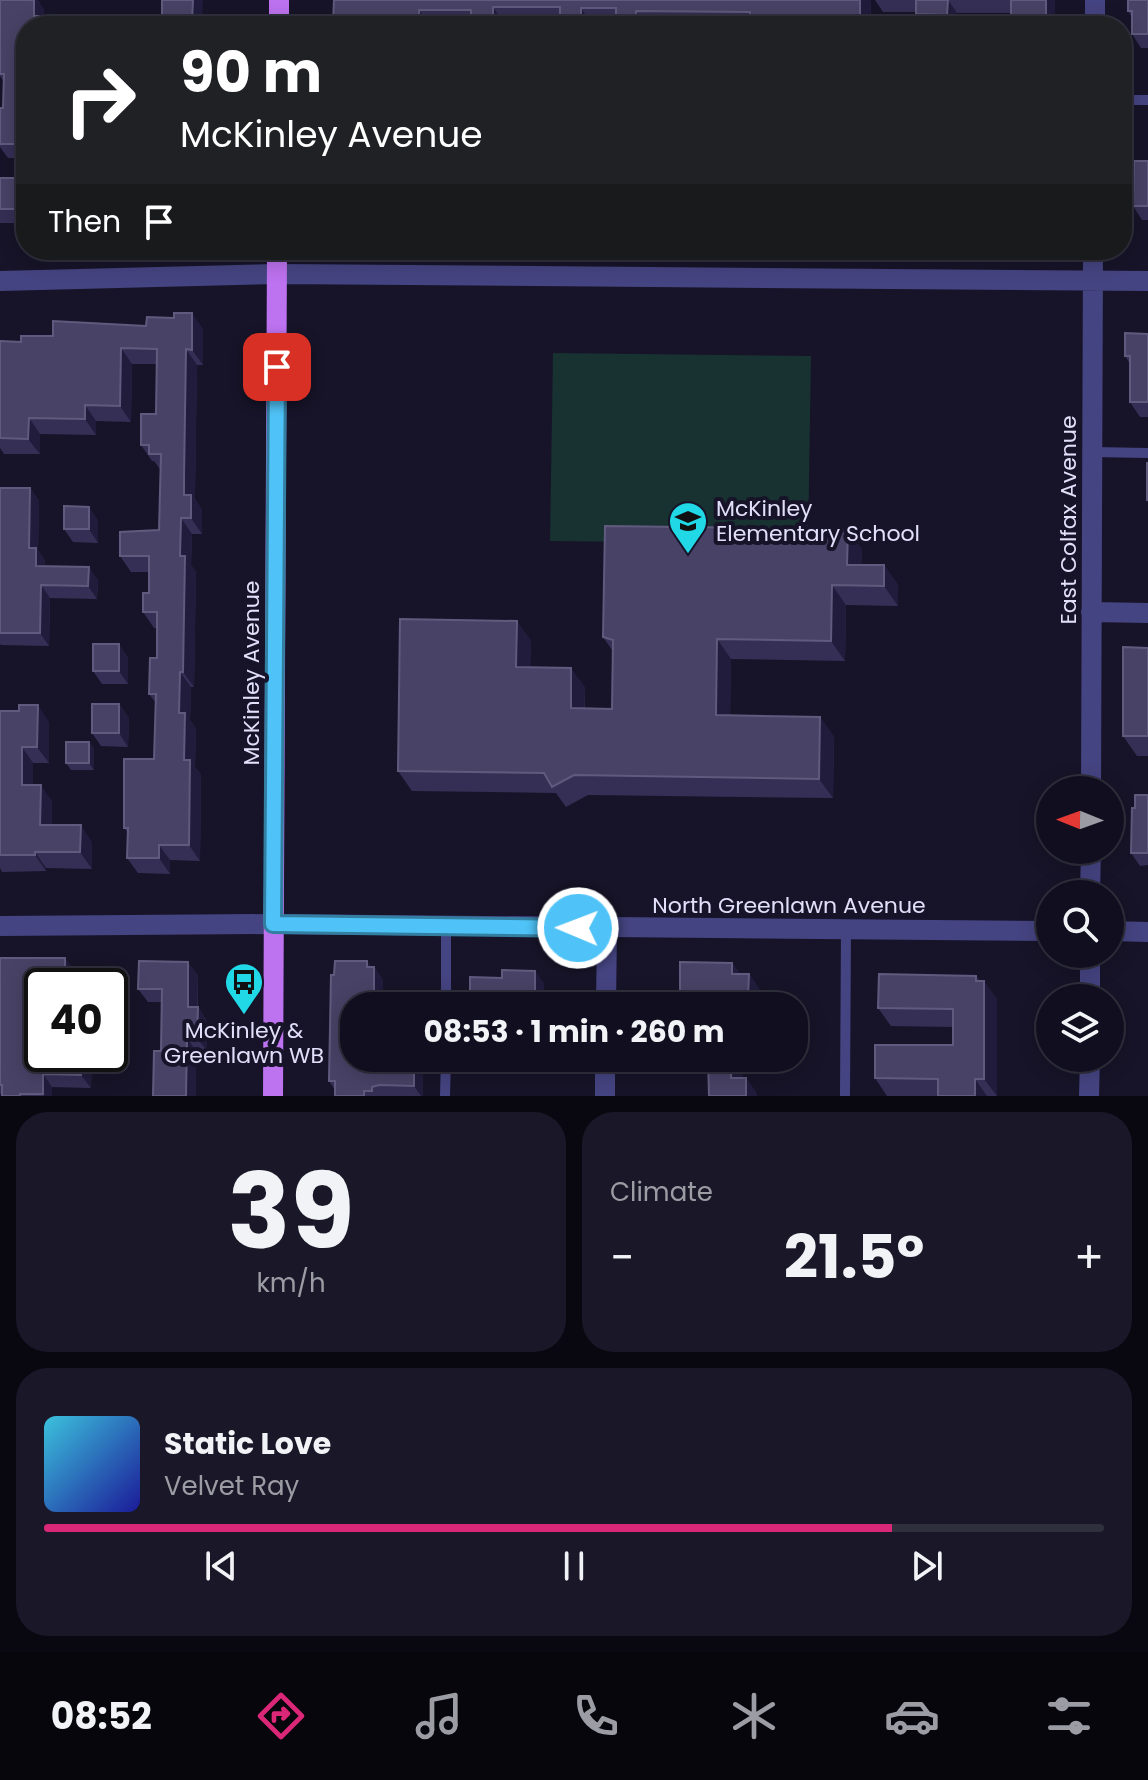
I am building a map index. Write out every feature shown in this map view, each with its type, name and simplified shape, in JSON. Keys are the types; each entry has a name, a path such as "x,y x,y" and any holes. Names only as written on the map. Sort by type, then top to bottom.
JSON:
{"main road":[{"name":"McKinley Avenue","path":"273,1096 277,260"}],"street":[{"name":"East Colfax Avenue","path":"1091,776 1093,260"},
{"path":"0,281 277,274 1148,281"},
{"path":"1091,612 1148,613"},
{"name":"North Greenlawn Avenue","path":"0,926 273,924 1036,931"},
{"path":"606,992 607,928"},
{"path":"1124,931 1148,932"},
{"path":"605,1072 605,1096"},
{"path":"1089,1096 1090,1072"}],"lane":[{"path":"1093,452 1148,453"},
{"path":"446,926 446,992"},
{"path":"845,1096 846,928"},
{"path":"445,1096 446,1072"}],"green space":[{"path":"553,353 811,356 808,544 550,541"}],"building":[{"path":"0,0 34,0 34,16 16,16 16,144 0,144 4,74 0,74"},
{"path":"162,0 193,0 192,16 162,16"},
{"path":"334,0 860,0 860,16 750,16 750,12 636,11 636,16 616,16 616,8 581,8 581,16 560,16 560,7 493,7 493,16 471,16 471,10 419,10 419,16 333,16"},
{"path":"916,0 948,0 947,15 916,14"},
{"path":"1011,0 1046,0 1046,16 1011,16"},
{"path":"1128,0 1148,0 1148,34 1132,34 1132,11 1128,11"},
{"path":"1134,161 1148,161 1148,206 1133,206"},
{"path":"0,178 16,178 16,209 0,209"},
{"path":"174,313 192,313 192,350 186,349 184,478 184,495 191,495 191,518 181,518 180,556 185,556 183,672 180,672 179,713 185,713 184,760 190,760 189,845 159,845 159,858 127,858 124,759 154,759 156,694 149,694 150,658 157,658 157,612 143,612 143,593 149,593 149,556 120,556 120,532 159,530 161,454 149,454 149,445 141,445 141,414 156,414 157,349 121,348 120,406 85,405 85,419 29,418 28,439 0,438 0,341 21,342 21,336 53,336 53,321 146,326 147,317 174,318"},
{"path":"1125,333 1148,334 1148,402 1130,402 1130,356 1125,356"},
{"path":"0,488 30,488 29,548 36,548 36,566 89,567 88,586 41,585 40,633 0,633"},
{"path":"64,506 89,507 89,529 64,529"},
{"name":"McKinley Elementary School","path":"605,526 848,529 847,565 884,565 884,586 832,585 831,641 717,639 716,715 820,717 819,779 574,775 552,787 544,773 398,771 400,619 517,621 516,667 571,668 571,708 612,709 613,640 603,637"},
{"path":"93,644 119,644 119,671 93,671"},
{"path":"1123,647 1148,648 1148,736 1123,736"},
{"path":"92,704 119,704 119,733 92,733"},
{"path":"19,705 38,705 37,747 22,747 22,785 41,785 40,825 81,825 80,852 0,855 0,711 19,711"},
{"path":"66,742 89,742 89,763 66,763"},
{"path":"1135,795 1148,795 1148,853 1131,853"},
{"path":"0,958 65,958 65,968 24,968 24,1072 81,1072 81,1075 43,1074 43,1094 2,1096"},
{"path":"139,961 188,962 188,1007 198,1007 197,1038 187,1038 186,1096 153,1096 154,1051 161,1051 162,989 138,989"},
{"path":"335,961 367,961 367,967 374,967 374,992 340,992 340,1072 414,1072 414,1086 379,1085 372,1087 372,1091 364,1091 364,1096 335,1096 335,1081 329,1081 331,975 334,975"},
{"path":"680,962 732,963 732,974 749,974 748,992 680,992"},
{"path":"502,970 535,971 535,992 470,992 470,977 502,978"},
{"path":"879,974 976,976 976,981 984,981 984,1079 975,1079 975,1096 938,1096 938,1079 875,1078 875,1045 953,1045 953,1009 878,1008"},
{"path":"708,1072 731,1072 731,1078 746,1078 746,1096 709,1096"}],"place":[{"name":"McKinley Elementary School","path":"688,555"},
{"name":"McKinley & Greenlawn WB","path":"244,1016"}],"route":[{"path":"277,367 273,924 578,928"}]}
